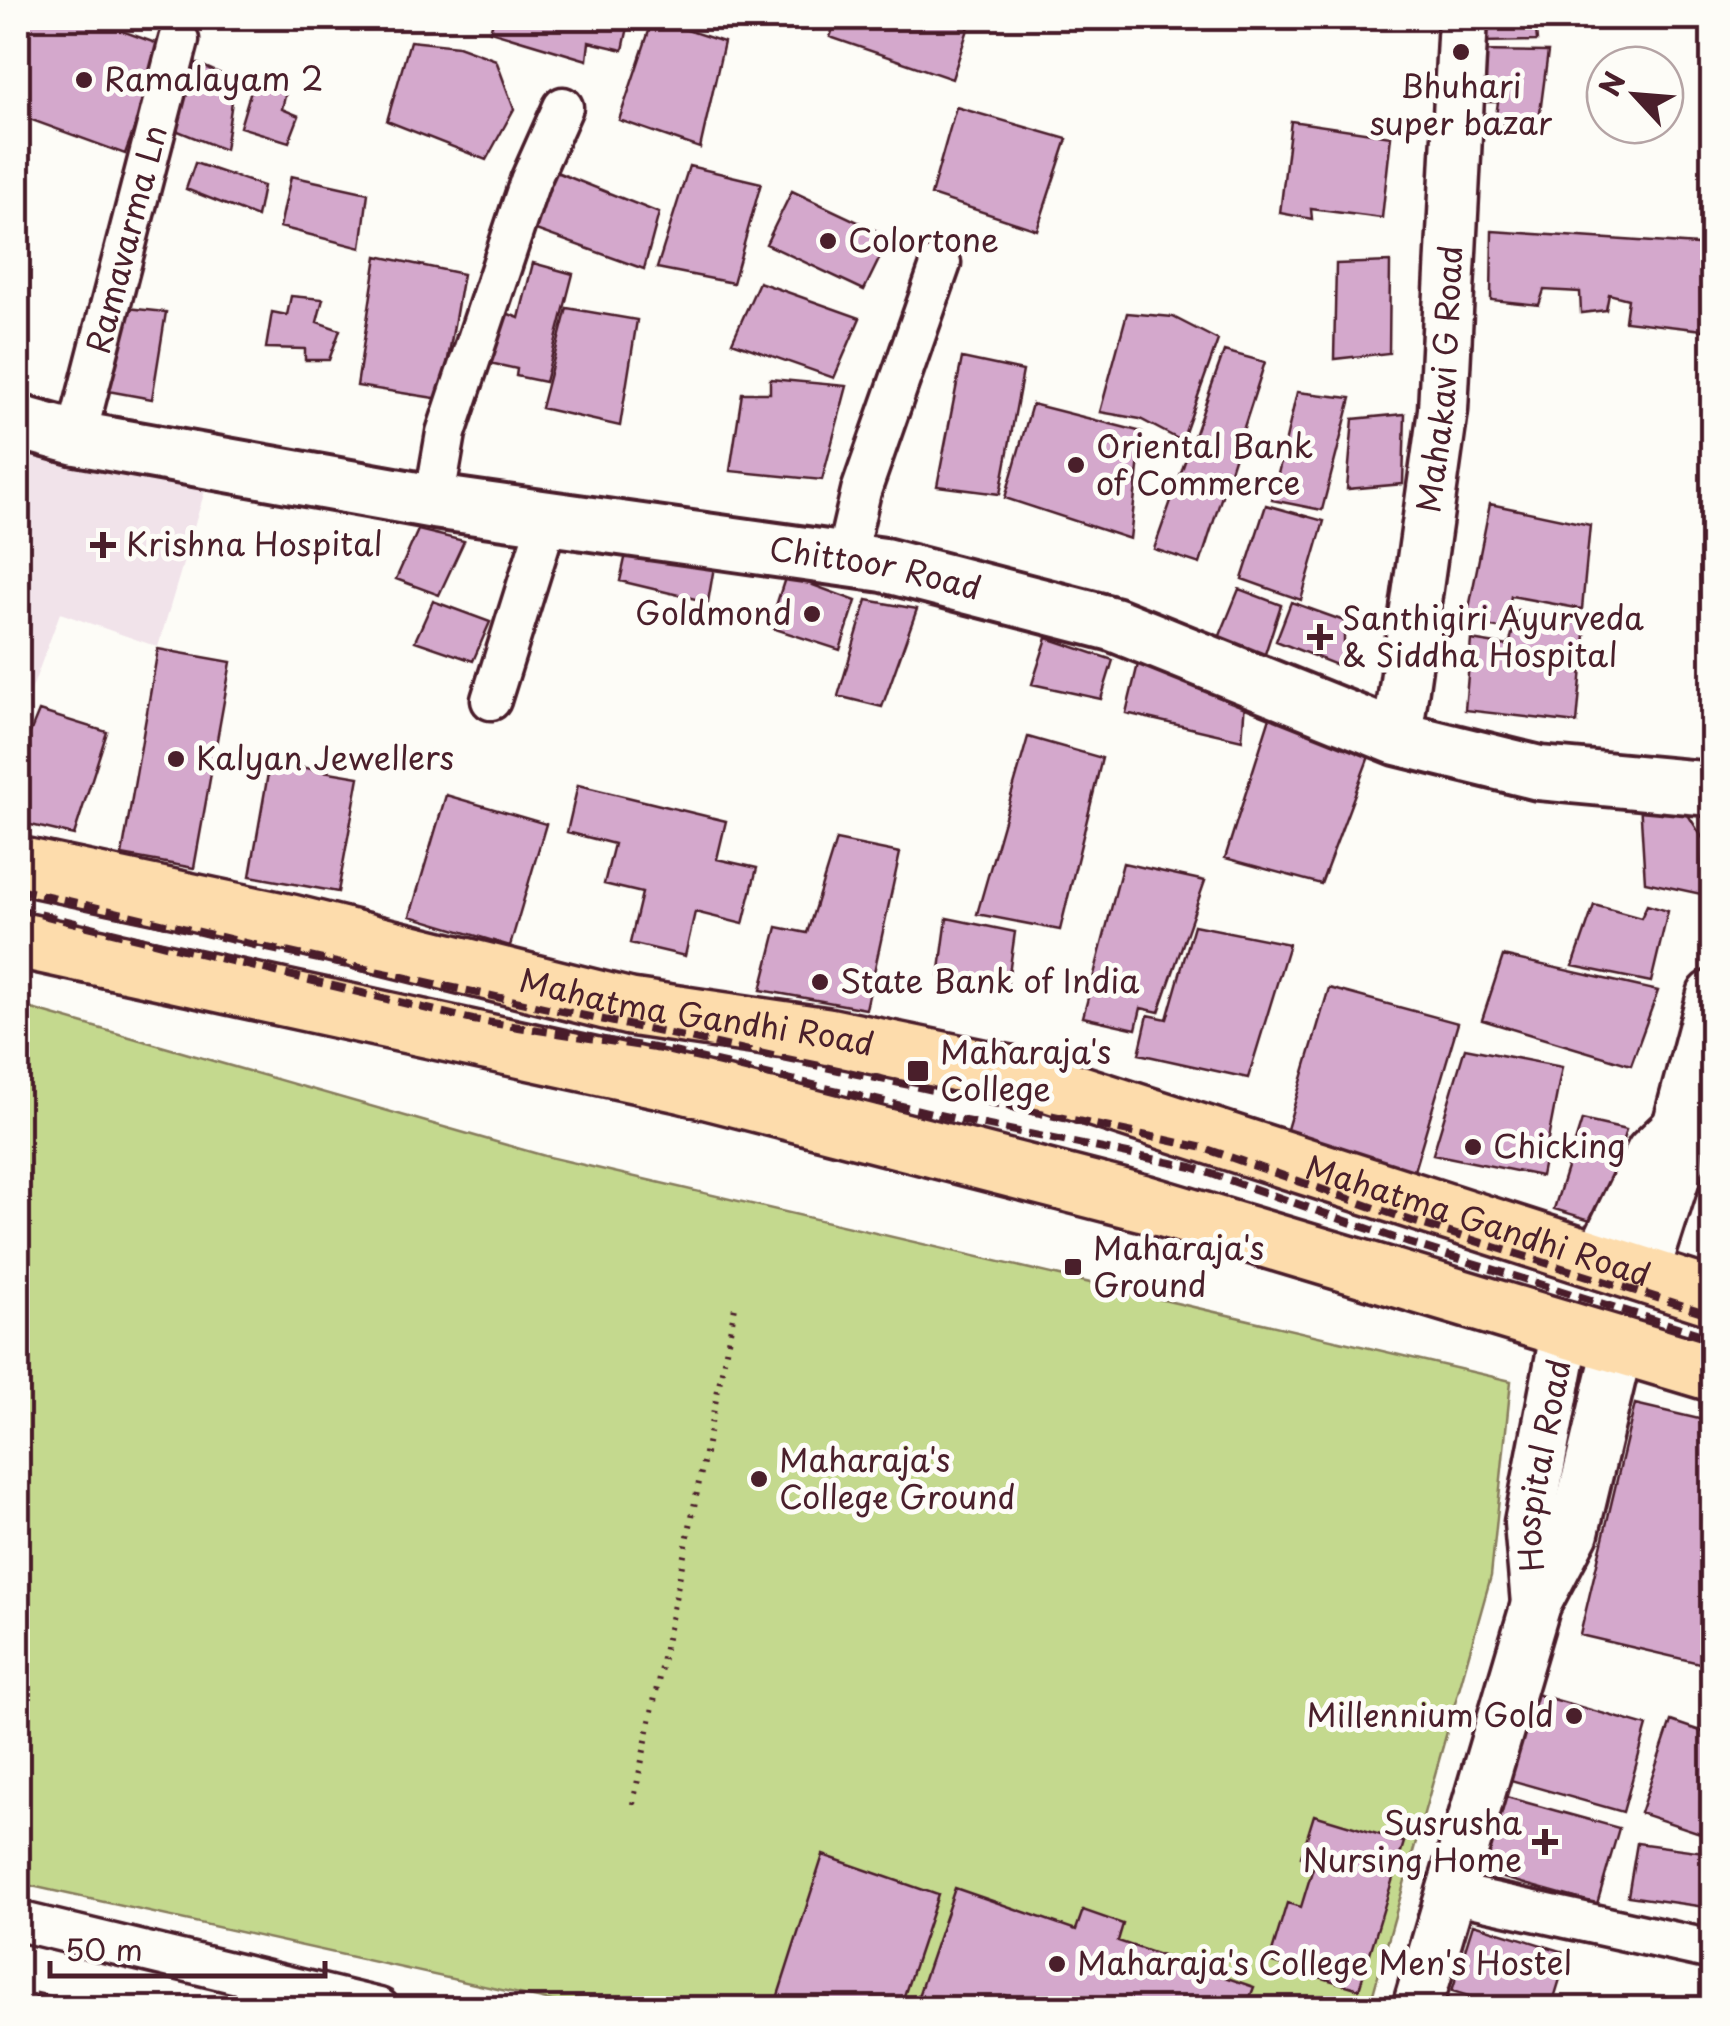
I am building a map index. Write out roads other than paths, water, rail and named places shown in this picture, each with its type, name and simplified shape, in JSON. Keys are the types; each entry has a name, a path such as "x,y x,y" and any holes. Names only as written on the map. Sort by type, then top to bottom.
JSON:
{"main road":[{"name":"Chittoor Road","path":"18,422 76,438 434,502 884,565 1113,624 1397,738 1539,773 1712,789"},
{"name":"Mahatma Gandhi Road","path":"18,865 291,924 630,1006 828,1036 1034,1079 1712,1297"},
{"path":"18,940 684,1085 1144,1204 1712,1373"},
{"path":"1566,1329 1621,1267"},
{"path":"1620,1344 1621,1267"}],"street":[{"name":"Mahakavi G Road","path":"1397,738 1443,410 1463,18"},
{"name":"Ramavarma Ln","path":"76,438 179,40"},
{"path":"434,502 446,432 530,180 563,107"},
{"path":"845,560 861,491 942,262"},
{"path":"491,700 548,518"},
{"path":"1621,1267 1651,1152 1677,1126 1712,995"},
{"name":"Hospital Road","path":"1536,1604 1529,1523 1566,1329"},
{"name":"Hospital Road","path":"1417,2008 1536,1604 1574,1532 1620,1344"},
{"path":"1452,1893 1712,1950"},
{"path":"18,1922 379,2008"}],"railway":[{"path":"18,889 267,948 1204,1148 1415,1222 1712,1315"},
{"path":"18,909 473,1020 661,1049 965,1121 1192,1167 1409,1243 1712,1338"}],"place":[{"name":"Bhuhari super bazar","path":"1461,52"},
{"name":"Ramalayam 2","path":"84,80"},
{"name":"Colortone","path":"828,241"},
{"name":"Oriental Bank of Commerce","path":"1076,465"},
{"name":"Krishna Hospital","path":"103,545"},
{"name":"Goldmond","path":"812,614"},
{"name":"Santhigiri Ayurveda & Siddha Hospital","path":"1320,637"},
{"name":"Kalyan Jewellers","path":"176,759"},
{"name":"State Bank of India","path":"820,982"},
{"name":"Maharaja's College","path":"918,1071"},
{"name":"Chicking","path":"1473,1147"},
{"name":"Maharaja's Ground","path":"1073,1267"},
{"name":"Maharaja's College Ground","path":"759,1479"},
{"name":"Millennium Gold","path":"1574,1716"},
{"name":"Susrusha Nursing Home","path":"1545,1842"},
{"name":"Maharaja's College Men's Hostel","path":"1057,1964"}]}
